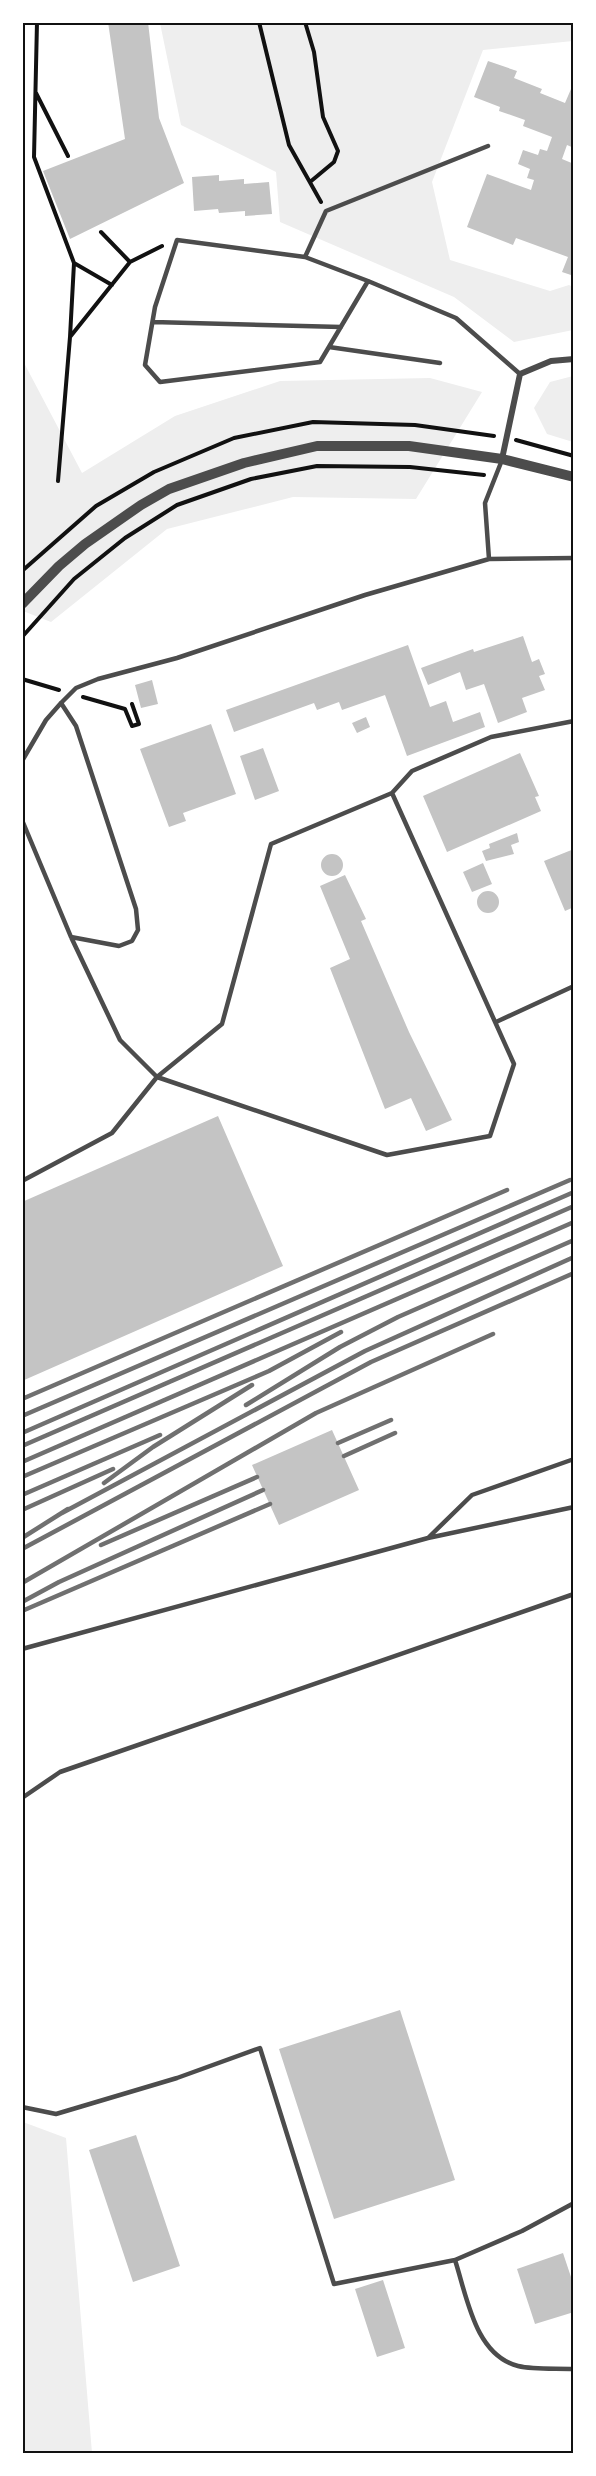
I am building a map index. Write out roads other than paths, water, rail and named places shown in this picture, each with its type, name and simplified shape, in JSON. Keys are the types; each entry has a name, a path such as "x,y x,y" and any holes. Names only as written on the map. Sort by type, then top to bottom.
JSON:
{"street":[{"path":"502,459 520,374 551,361 573,359"},
{"path":"22,604 86,544 141,505 170,489 244,463 317,446 409,446 502,459 573,477"}],"lane":[{"path":"305,257 326,211 488,146"},
{"path":"368,281 320,362 160,382 145,365 155,307 177,240 305,257 368,281 456,318 520,374"},
{"path":"153,322 341,327"},
{"path":"328,347 440,363"},
{"path":"489,560 486,503 502,459"},
{"path":"22,760 46,720 61,703 76,688 98,679 177,658 366,595 489,560 573,558"},
{"path":"61,703 76,726 136,909 138,930 132,941 119,946 71,937"},
{"path":"22,1180 112,1133 157,1077 222,1024 271,844 392,793 412,771 490,737 573,721"},
{"path":"22,820 71,937 120,1040 157,1077 387,1155 490,1136 514,1064 392,793"},
{"path":"496,1022 573,986"},
{"path":"428,1538 472,1495 573,1459"},
{"path":"22,1650 428,1538 573,1507"},
{"path":"22,1798 60,1772 573,1594"},
{"path":"22,2108 56,2114 177,2078 261,2048 334,2284 455,2260 522,2231 573,2203"},
{"path":"455,2260 478,2331 496,2357 519,2366 573,2369"}],"railway":[{"path":"22,1416 570,1180"},
{"path":"22,1399 507,1190"},
{"path":"22,1433 574,1192"},
{"path":"22,1446 574,1206"},
{"path":"22,1462 574,1222"},
{"path":"246,1405 340,1347 398,1317 574,1240"},
{"path":"62,1513 365,1351 574,1257"},
{"path":"22,1549 371,1362 574,1273"},
{"path":"22,1477 269,1371 341,1332"},
{"path":"22,1583 316,1413 493,1334"},
{"path":"104,1483 153,1447 252,1385"},
{"path":"338,1443 391,1420"},
{"path":"344,1456 395,1433"},
{"path":"22,1495 160,1435"},
{"path":"22,1510 113,1469"},
{"path":"101,1545 257,1477"},
{"path":"22,1602 59,1582 263,1490"},
{"path":"22,1611 270,1504"},
{"path":"22,1538 68,1509"}]}
